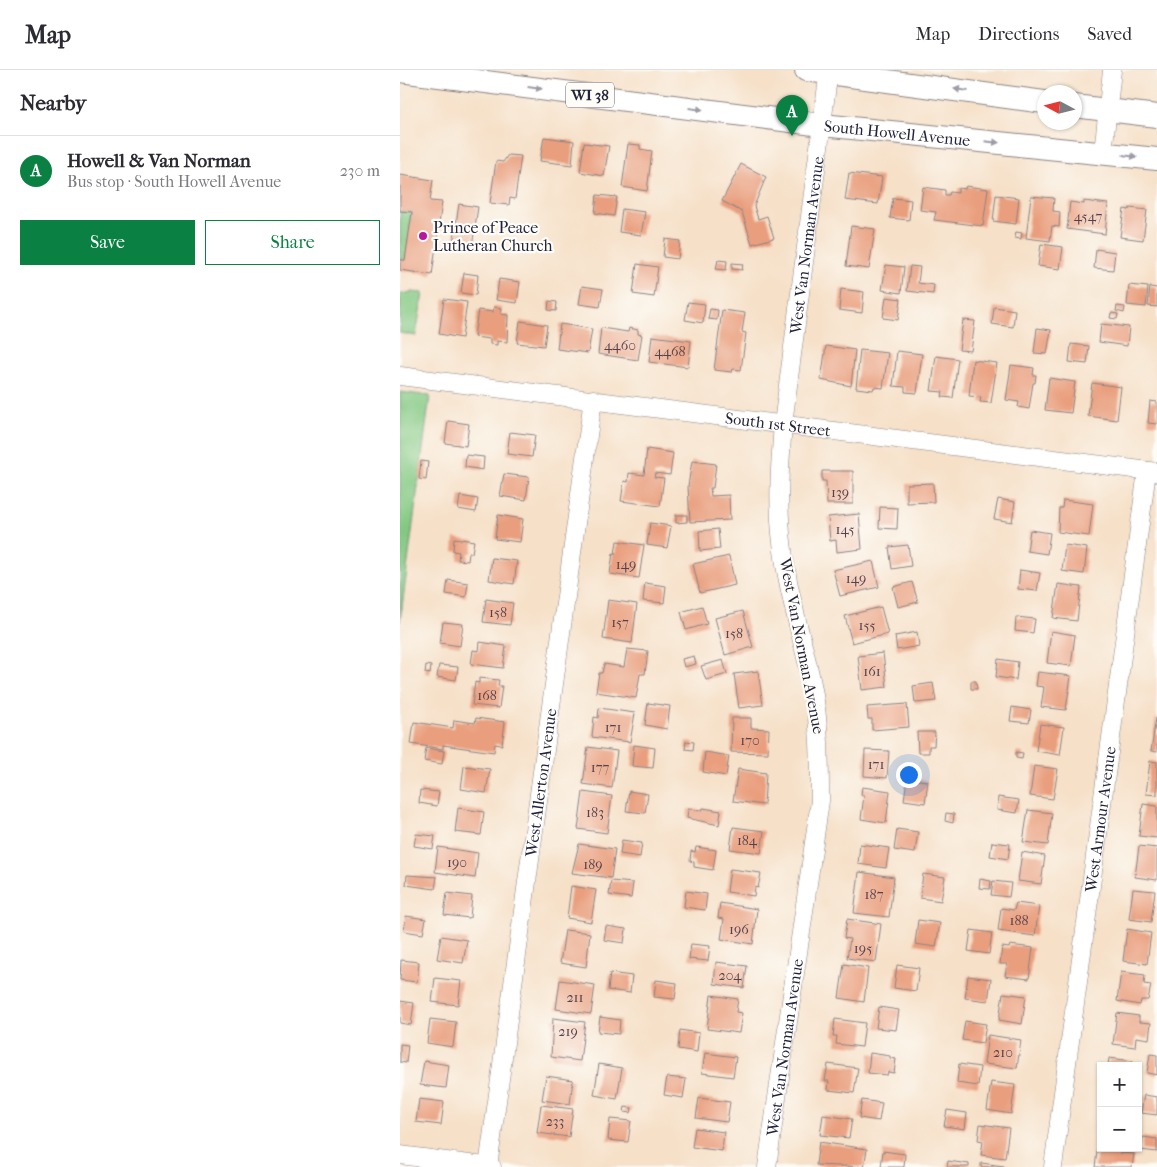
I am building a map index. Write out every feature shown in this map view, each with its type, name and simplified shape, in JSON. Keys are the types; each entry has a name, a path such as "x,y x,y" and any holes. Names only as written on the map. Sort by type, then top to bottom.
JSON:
{"main road":[{"path":"806,70 829,71 1037,101"},
{"name":"South Howell Avenue","path":"400,71 822,125 1157,159"},
{"path":"1082,107 1157,116"}],"street":[{"path":"1103,153 1112,70"},
{"name":"West Van Norman Avenue","path":"767,1167 820,801 820,740 812,685 790,592 782,541 779,479 784,424 829,71"},
{"name":"South 1st Street","path":"400,376 593,399 1152,472"},
{"name":"West Allerton Avenue","path":"488,1167 593,399"},
{"name":"West Armour Avenue","path":"1053,1167 1152,472"},
{"path":"400,1155 492,1167"}],"green space":[{"path":"400,211 412,212 405,260 400,260"},
{"path":"423,293 416,336 400,333 400,294"},
{"path":"400,392 430,396 400,622"}],"building":[{"path":"544,137 574,141 572,165 540,161"},
{"path":"584,143 609,146 604,176 580,172"},
{"path":"628,144 640,145 640,149 652,151 647,191 622,187"},
{"path":"508,155 521,156 515,199 510,198 509,205 490,203 496,161 503,162"},
{"path":"741,164 766,177 754,206 758,219 767,216 774,238 752,244 742,212 722,201"},
{"path":"849,173 882,177 878,204 845,200"},
{"name":"Prince of Peace Lutheran Church","path":"400,175 433,180 430,201 442,202 432,275 400,270 400,260 405,260 412,212 400,211"},
{"path":"966,186 988,189 983,226 934,220 936,212 920,210 923,187 945,190 945,195 949,195 950,192 958,193 958,188 965,189"},
{"path":"597,195 617,197 614,216 595,213"},
{"path":"996,195 1019,198 1016,224 993,221"},
{"path":"1031,196 1054,198 1053,211 1060,212 1059,227 1052,226 1050,241 1026,238"},
{"path":"893,198 911,200 909,220 890,218"},
{"path":"1084,201 1108,204 1105,234 1067,229 1070,202 1084,204"},
{"path":"459,204 478,207 472,247 453,244"},
{"path":"1130,208 1147,210 1143,240 1120,237 1124,209 1129,210"},
{"path":"622,209 645,212 641,235 619,232"},
{"path":"851,226 875,229 869,269 846,266"},
{"path":"1016,232 1022,233 1021,239 1015,238"},
{"path":"665,239 680,241 678,259 663,257"},
{"path":"1041,244 1063,247 1060,269 1038,266"},
{"path":"1096,249 1115,252 1113,270 1094,268"},
{"path":"718,260 727,261 726,270 716,269"},
{"path":"732,263 743,264 742,270 732,269"},
{"path":"637,264 658,267 654,297 633,294"},
{"path":"886,265 904,267 901,293 882,290"},
{"path":"910,266 920,267 918,283 934,285 933,294 907,291"},
{"path":"464,273 478,275 476,295 461,293"},
{"path":"499,279 520,282 517,303 496,300"},
{"path":"1129,285 1148,287 1146,307 1127,305"},
{"path":"582,286 603,289 600,307 579,304"},
{"path":"1150,287 1157,288 1157,307 1148,306"},
{"path":"841,289 864,292 862,313 839,310"},
{"path":"886,297 901,299 898,320 883,318"},
{"path":"444,299 467,302 462,338 439,334"},
{"path":"549,301 557,302 556,311 548,310"},
{"path":"688,302 705,304 703,323 685,320"},
{"path":"1117,306 1125,307 1124,313 1116,311"},
{"path":"494,307 502,308 501,314 508,315 507,342 497,341 497,345 490,344 490,339 474,337 478,310 493,312"},
{"path":"994,307 1015,310 1013,327 992,324"},
{"path":"710,309 718,310 717,320 708,319"},
{"path":"722,310 745,313 742,332 746,333 741,370 733,369 732,372 714,370"},
{"path":"1111,313 1118,314 1117,319 1110,318"},
{"path":"963,320 975,321 971,351 959,350"},
{"path":"520,321 547,325 544,346 517,343"},
{"path":"560,324 592,329 588,353 557,349"},
{"path":"1101,324 1129,327 1127,346 1099,342"},
{"path":"601,328 628,332 629,328 638,330 638,334 642,335 638,360 598,354"},
{"path":"1037,328 1051,330 1047,354 1034,353"},
{"path":"652,336 691,341 688,367 649,362"},
{"path":"1071,344 1089,346 1087,364 1069,362"},
{"path":"826,346 855,350 851,386 821,380"},
{"path":"860,350 888,353 883,388 874,387 873,390 856,388"},
{"path":"897,351 922,354 917,393 905,392 905,387 893,386"},
{"path":"936,356 958,359 953,398 942,397 943,392 931,391"},
{"path":"973,360 997,363 991,403 980,402 981,397 969,396"},
{"path":"1011,365 1034,368 1033,375 1036,375 1029,409 1018,407 1019,402 1006,400"},
{"path":"1049,378 1075,382 1071,413 1045,410"},
{"path":"1092,383 1121,387 1117,420 1088,416"},
{"path":"1150,401 1157,402 1157,424 1148,423"},
{"path":"448,421 469,424 466,446 445,443"},
{"path":"510,432 535,435 532,457 507,454"},
{"path":"647,449 673,453 670,475 655,473 654,477 664,478 660,506 621,501 624,481 628,482 629,473 644,475"},
{"path":"466,455 484,457 483,470 465,467"},
{"path":"421,461 428,462 426,480 419,479"},
{"path":"692,461 716,464 713,488 710,488 711,496 729,495 730,520 690,522 688,486"},
{"path":"822,471 853,471 853,504 827,504 826,481 822,481"},
{"path":"504,474 529,477 526,500 500,496"},
{"path":"933,483 934,502 907,503 907,484"},
{"path":"460,496 478,499 476,512 458,509"},
{"path":"998,499 1015,502 1012,522 994,519"},
{"path":"1063,500 1093,504 1089,536 1058,532 1059,508 1062,508"},
{"path":"880,507 898,508 897,529 879,528"},
{"path":"859,514 862,549 837,552 836,540 830,541 828,517"},
{"path":"498,515 523,519 520,542 495,539"},
{"path":"676,515 687,515 687,522 676,523"},
{"path":"650,523 671,526 667,548 647,545"},
{"path":"718,529 720,549 700,551 699,531"},
{"path":"1030,530 1050,533 1047,554 1027,551"},
{"path":"454,538 474,541 472,553 469,553 468,561 458,560 459,552 453,551"},
{"path":"617,541 644,545 639,578 610,574"},
{"path":"908,545 911,566 892,569 889,547"},
{"path":"1065,545 1087,548 1084,574 1062,571"},
{"path":"729,556 735,585 700,593 693,564"},
{"path":"492,558 517,561 514,584 489,580"},
{"path":"873,561 879,587 840,596 833,570"},
{"path":"1020,570 1040,573 1037,591 1018,589"},
{"path":"448,580 468,583 466,597 446,594"},
{"path":"912,582 918,602 898,607 893,587"},
{"path":"645,583 666,586 664,603 643,601"},
{"path":"1058,584 1081,587 1077,621 1053,618"},
{"path":"486,599 513,603 510,625 483,622"},
{"path":"608,600 637,604 632,643 603,639"},
{"path":"702,606 707,624 686,630 681,612"},
{"path":"881,607 888,634 852,643 845,616"},
{"path":"743,611 753,647 725,655 715,618"},
{"path":"1016,617 1035,619 1033,633 1015,631"},
{"path":"443,622 463,624 460,646 440,643"},
{"path":"1051,631 1075,635 1071,666 1047,663"},
{"path":"917,632 919,646 897,650 895,636"},
{"path":"480,642 506,646 503,668 471,664 473,650 479,651"},
{"path":"627,649 648,651 645,674 640,674 636,698 596,692 599,673 602,673 604,664 624,667"},
{"path":"883,653 887,687 862,690 858,656"},
{"path":"694,656 696,664 684,667 682,659"},
{"path":"998,659 1018,662 1016,680 996,677"},
{"path":"723,660 727,674 706,680 701,666"},
{"path":"426,665 431,666 430,674 425,673"},
{"path":"439,665 458,667 456,680 437,677"},
{"path":"758,671 763,705 739,708 734,674"},
{"path":"1038,672 1071,676 1066,710 1041,707 1044,687 1036,686"},
{"path":"479,678 499,680 498,686 502,686 499,708 472,705 475,682 479,683"},
{"path":"971,681 976,681 977,689 971,689"},
{"path":"933,683 936,701 915,703 913,686"},
{"path":"648,703 670,706 667,729 645,725"},
{"path":"907,704 909,727 872,730 872,719 868,719 867,707"},
{"path":"1012,707 1031,710 1029,723 1010,721"},
{"path":"599,708 635,713 630,742 592,737 594,717 598,718"},
{"path":"476,718 505,722 502,745 495,744 494,752 443,745 443,749 411,744 414,722 453,728 454,720 475,723"},
{"path":"732,718 751,718 751,728 769,729 768,753 731,752"},
{"path":"1157,718 1157,752 1151,751"},
{"path":"1040,724 1064,727 1060,755 1036,751"},
{"path":"917,732 935,732 934,746 929,746 929,753 918,753"},
{"path":"686,741 694,742 693,750 685,749"},
{"path":"634,745 655,748 653,768 632,766"},
{"path":"588,747 617,751 612,788 583,784"},
{"path":"426,748 444,751 442,764 424,761"},
{"path":"865,750 889,751 887,778 864,776"},
{"path":"705,752 729,756 726,776 703,772"},
{"path":"1016,752 1023,753 1022,759 1016,758"},
{"path":"1150,761 1157,762 1157,795 1146,794"},
{"path":"464,766 490,769 486,793 461,789"},
{"path":"1034,766 1058,769 1053,799 1030,796"},
{"path":"738,769 766,773 764,805 733,801"},
{"path":"907,779 928,781 925,803 904,800"},
{"path":"862,787 890,791 886,823 861,819 864,795 861,795"},
{"path":"420,790 439,792 437,806 419,803"},
{"path":"629,791 648,794 645,813 626,811"},
{"path":"583,792 612,796 607,833 578,829"},
{"path":"998,797 1019,800 1017,813 997,810"},
{"path":"1143,804 1157,806 1157,838 1139,836"},
{"path":"458,808 484,812 481,835 455,832"},
{"path":"703,808 721,811 719,825 687,818 688,809 702,810"},
{"path":"1028,810 1052,813 1048,845 1023,842"},
{"path":"946,813 954,814 953,823 945,821"},
{"path":"733,827 764,831 761,853 730,849"},
{"path":"897,829 918,832 915,853 894,850"},
{"path":"416,834 435,836 433,849 414,846"},
{"path":"622,840 642,843 640,857 620,854"},
{"path":"992,842 1010,844 1008,859 990,856"},
{"path":"579,844 615,849 611,878 572,873"},
{"path":"860,844 889,848 886,868 858,864"},
{"path":"1139,846 1157,848 1157,880 1135,877"},
{"path":"438,847 478,853 475,878 435,872"},
{"path":"696,847 716,850 713,870 694,867 694,862 690,861 691,851 695,852"},
{"path":"1022,852 1045,856 1041,884 1018,881"},
{"path":"730,869 761,873 758,888 755,887 754,896 727,892"},
{"path":"859,872 894,877 889,917 854,913"},
{"path":"923,874 945,877 941,901 920,898"},
{"path":"407,875 437,877 435,889 406,885"},
{"path":"980,879 991,881 990,889 979,888"},
{"path":"611,881 633,883 631,898 609,895"},
{"path":"993,881 1011,883 1009,897 991,895"},
{"path":"571,886 596,890 591,922 567,918"},
{"path":"1133,889 1155,891 1151,922 1129,919"},
{"path":"686,891 707,894 705,910 684,907"},
{"path":"447,893 472,896 470,918 444,915"},
{"path":"720,903 757,909 753,944 721,939 724,919 718,918"},
{"path":"1016,903 1039,906 1035,936 998,931 1001,908 1014,910"},
{"path":"406,916 426,919 423,934 404,931"},
{"path":"847,919 881,924 876,962 847,958 850,939 844,938"},
{"path":"918,920 940,923 936,947 915,944"},
{"path":"606,926 626,929 624,943 604,940"},
{"path":"1127,929 1151,933 1147,964 1123,961"},
{"path":"565,930 590,933 586,967 560,963"},
{"path":"971,930 992,933 989,954 968,951"},
{"path":"441,936 467,940 463,963 437,959"},
{"path":"691,944 710,946 708,961 689,959"},
{"path":"1010,945 1033,948 1029,979 1005,976 1007,964 1000,964 1002,947 1009,948"},
{"path":"401,960 419,962 417,982 400,980"},
{"path":"716,962 747,966 744,988 714,984"},
{"path":"844,964 868,968 864,1002 839,998"},
{"path":"897,965 919,968 916,991 894,988"},
{"path":"1121,972 1145,975 1144,984 1151,985 1148,1000 1141,1000 1140,1005 1117,1001"},
{"path":"610,973 632,976 630,993 608,990"},
{"path":"968,976 991,979 988,1001 965,998"},
{"path":"435,978 461,981 458,1005 432,1002"},
{"path":"560,980 595,985 591,1014 556,1009"},
{"path":"656,980 677,983 675,999 654,997"},
{"path":"1003,993 1026,996 1022,1024 999,1020"},
{"path":"711,995 738,999 736,1012 742,1013 739,1033 707,1029"},
{"path":"400,1001 414,1003 411,1025 400,1023"},
{"path":"879,1007 899,1010 896,1030 876,1028"},
{"path":"1117,1013 1139,1016 1139,1022 1151,1023 1149,1039 1136,1037 1135,1047 1113,1044"},
{"path":"600,1017 620,1020 619,1034 598,1032"},
{"path":"553,1018 585,1022 580,1061 551,1057"},
{"path":"430,1019 456,1022 453,1047 427,1043"},
{"path":"835,1019 865,1023 862,1047 836,1044 837,1036 833,1036"},
{"path":"965,1021 986,1024 983,1043 962,1040"},
{"path":"680,1030 699,1033 697,1052 678,1049"},
{"path":"988,1035 1021,1040 1017,1068 984,1064"},
{"path":"400,1044 408,1045 406,1063 400,1062"},
{"path":"705,1053 736,1057 733,1077 702,1073"},
{"path":"870,1053 890,1056 890,1058 896,1059 894,1073 888,1072 887,1075 868,1073"},
{"path":"1150,1054 1157,1055 1157,1075 1147,1073"},
{"path":"1109,1058 1133,1061 1133,1062 1108,1062"},
{"path":"424,1061 449,1065 446,1088 420,1085"},
{"path":"599,1064 622,1068 617,1099 594,1095"},
{"path":"828,1064 858,1068 854,1093 828,1090 829,1081 825,1081"},
{"path":"959,1064 980,1067 978,1086 957,1083"},
{"path":"546,1076 573,1080 570,1104 542,1100"},
{"path":"667,1077 686,1079 683,1098 664,1095"},
{"path":"991,1082 1015,1085 1011,1114 987,1110"},
{"path":"1144,1095 1157,1097 1157,1115 1142,1113"},
{"path":"699,1098 730,1102 727,1122 696,1118"},
{"path":"419,1099 444,1102 441,1125 416,1122"},
{"path":"862,1100 882,1103 879,1121 859,1118"},
{"path":"541,1105 573,1109 569,1137 537,1133"},
{"path":"625,1107 632,1108 631,1113 624,1112"},
{"path":"947,1110 967,1113 965,1129 944,1126"},
{"path":"823,1115 852,1119 849,1138 820,1135"},
{"path":"610,1119 631,1121 628,1142 608,1140"},
{"path":"980,1124 1009,1128 1005,1158 981,1155 983,1141 978,1140"},
{"path":"695,1128 724,1132 722,1151 692,1147"},
{"path":"1143,1137 1157,1139 1157,1152 1142,1150"},
{"path":"819,1142 867,1149 864,1167 816,1165"},
{"path":"883,1151 905,1154 904,1167 881,1167"},
{"path":"1097,1152 1134,1154 1132,1167 1095,1167"},
{"path":"948,1161 969,1164 969,1167 947,1167"},
{"path":"981,1163 1004,1166 1004,1167 981,1167"}],"place":[{"name":"Howell & Van Norman","path":"792,136"},
{"name":"Prince of Peace Lutheran Church","path":"423,236"}]}
